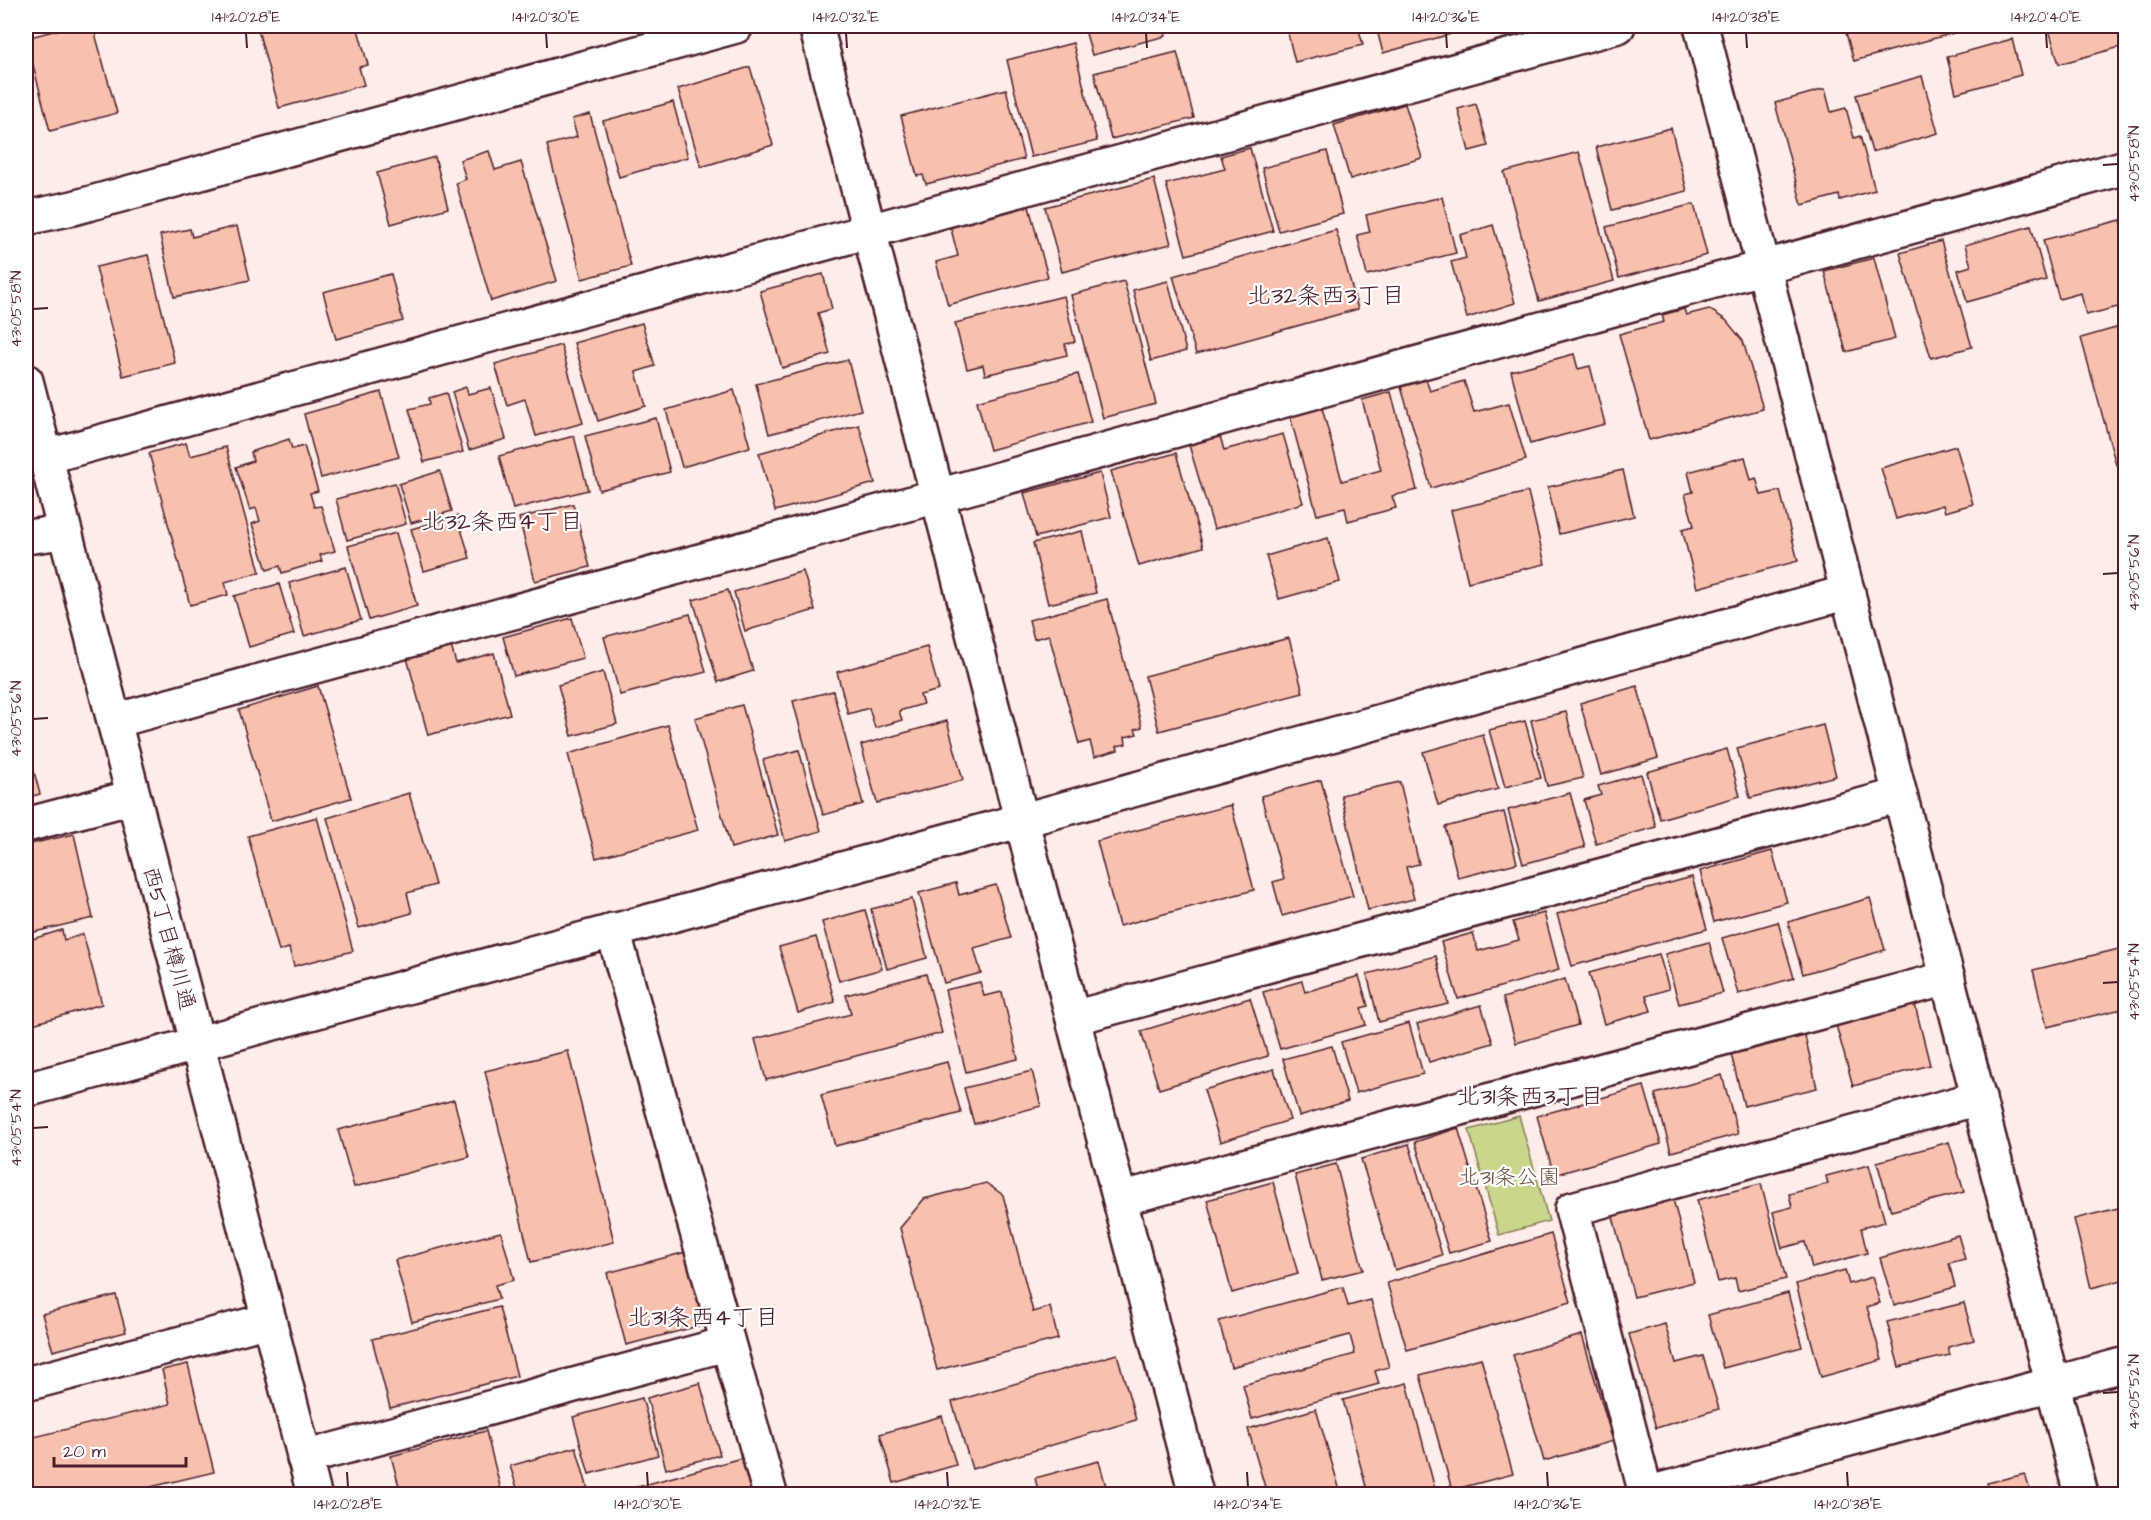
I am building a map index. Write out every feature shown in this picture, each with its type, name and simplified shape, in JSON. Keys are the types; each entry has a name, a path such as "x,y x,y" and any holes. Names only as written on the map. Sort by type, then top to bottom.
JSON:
{"street":[{"path":"26,218 73,208 736,26"},
{"path":"816,26 1196,1494"},
{"path":"45,457 1618,26"},
{"path":"1701,26 2081,1494"},
{"path":"114,721 938,496 2126,166"},
{"name":"西5丁目樽川通","path":"26,381 314,1494"},
{"path":"26,537 64,532"},
{"path":"26,1090 1022,820 1848,592"},
{"path":"1073,1018 1900,795"},
{"path":"26,825 133,797"},
{"path":"613,930 726,1344 770,1494"},
{"path":"1120,1199 1948,978"},
{"path":"1979,1098 1572,1209 1646,1494 2126,1364"},
{"path":"26,1384 269,1320"},
{"path":"304,1458 726,1344"}],"green space":[{"name":"北31条公園","path":"1519,1116 1549,1221 1499,1235 1469,1130"}],"building":[{"path":"73,26 93,26 117,113 50,131 26,38"},
{"path":"257,26 357,26 368,65 359,67 364,85 279,108"},
{"path":"1084,26 1164,26 1166,36 1092,55"},
{"path":"1286,26 1358,26 1363,45 1295,62"},
{"path":"1376,26 1448,26 1451,34 1383,53"},
{"path":"1844,26 1955,26 1957,32 1854,61"},
{"path":"2048,26 2119,26 2124,46 2059,64"},
{"path":"2012,39 2021,75 1956,93 1947,57"},
{"path":"1073,43 1097,141 1031,157 1007,60"},
{"path":"1177,52 1194,118 1111,139 1094,73"},
{"path":"750,67 773,145 701,167 678,89"},
{"path":"1922,76 1938,133 1872,152 1856,95"},
{"path":"1006,89 1024,159 926,184 923,175 917,176 901,116"},
{"path":"1825,89 1831,112 1846,108 1854,138 1860,136 1875,190 1840,200 1839,195 1802,205 1775,103"},
{"path":"673,102 688,157 619,177 603,121"},
{"path":"1405,104 1422,158 1350,179 1334,125"},
{"path":"1476,104 1488,146 1469,151 1458,109"},
{"path":"590,114 631,266 582,279 547,145 577,137 572,119"},
{"path":"1671,128 1687,191 1612,210 1596,147"},
{"path":"1250,148 1273,231 1186,255 1166,184 1225,169 1221,156"},
{"path":"489,151 495,170 521,162 557,281 491,301 456,183 466,179 460,160"},
{"path":"1327,151 1343,214 1279,231 1262,168"},
{"path":"1579,152 1614,281 1539,301 1504,172"},
{"path":"435,157 448,208 391,224 377,173"},
{"path":"1154,179 1171,244 1062,272 1045,207"},
{"path":"1442,197 1456,253 1367,275 1357,235 1370,232 1366,215"},
{"path":"1028,203 1048,277 948,305 936,262 958,256 950,225"},
{"path":"1694,204 1707,255 1619,278 1606,227"},
{"path":"2121,220 2126,237 2126,305 2086,315 2081,293 2059,299 2043,240"},
{"path":"1493,225 1515,303 1467,318 1451,262 1466,258 1460,235"},
{"path":"237,226 250,280 174,297 160,235 190,229 192,237"},
{"path":"2031,226 2046,280 1967,302 1958,270 1971,266 1965,245"},
{"path":"1336,230 1358,309 1196,354 1173,276"},
{"path":"1941,241 1972,347 1931,358 1900,253"},
{"path":"148,255 175,363 123,376 96,267"},
{"path":"1874,258 1895,339 1846,352 1824,271"},
{"path":"391,274 403,321 336,339 323,292"},
{"path":"823,274 832,309 818,313 830,354 782,368 760,291"},
{"path":"1124,281 1156,404 1103,418 1071,295"},
{"path":"1168,281 1186,351 1151,361 1133,290"},
{"path":"1064,296 1075,342 1065,344 1067,355 985,375 983,365 967,369 955,323"},
{"path":"1684,309 1686,315 1709,309 1726,320 1743,341 1763,409 1649,440 1619,334 1664,322 1662,315"},
{"path":"642,323 655,366 636,372 646,406 598,421 574,343"},
{"path":"2126,325 2126,463 2116,465 2081,338"},
{"path":"561,345 583,423 536,436 525,399 507,405 495,364"},
{"path":"1574,354 1578,369 1590,366 1605,424 1530,444 1511,371"},
{"path":"848,360 861,410 769,434 756,384"},
{"path":"1078,374 1091,422 990,450 977,401"},
{"path":"1426,380 1430,391 1464,381 1474,412 1509,403 1526,460 1431,488 1401,387"},
{"path":"466,387 468,394 491,388 506,439 469,450 452,392"},
{"path":"734,390 750,447 682,467 666,410"},
{"path":"381,392 399,457 321,478 304,414"},
{"path":"1391,392 1417,490 1392,496 1396,508 1348,521 1345,508 1317,515 1290,416 1322,408 1342,481 1381,470 1362,400"},
{"path":"446,393 463,452 424,462 409,409 430,404 429,398"},
{"path":"656,418 670,472 599,490 585,436"},
{"path":"859,425 875,483 775,511 759,453"},
{"path":"1283,434 1303,503 1214,529 1189,445 1220,436 1224,450"},
{"path":"574,436 588,490 513,509 499,456"},
{"path":"289,439 292,449 304,446 318,491 310,493 314,507 321,506 335,551 320,555 322,561 282,573 280,566 267,570 252,524 260,521 256,508 250,510 236,467 253,461 251,452"},
{"path":"186,443 190,456 226,447 260,572 225,582 228,595 190,605 149,453"},
{"path":"1956,446 1973,504 1945,512 1943,505 1896,519 1881,468"},
{"path":"1176,453 1203,547 1139,566 1111,471"},
{"path":"1745,457 1751,480 1756,478 1761,495 1780,491 1798,561 1697,588 1682,529 1694,526 1685,494 1693,492 1688,472"},
{"path":"1623,470 1634,516 1559,534 1548,487"},
{"path":"440,471 452,511 411,523 399,484"},
{"path":"1100,473 1111,517 1036,537 1024,493"},
{"path":"395,483 406,524 347,540 336,499"},
{"path":"1528,492 1545,564 1468,582 1451,510"},
{"path":"573,504 590,567 535,581 519,518"},
{"path":"457,516 470,558 424,571 411,529"},
{"path":"1082,531 1096,593 1048,604 1033,543"},
{"path":"396,533 417,606 369,620 348,546"},
{"path":"1328,538 1340,582 1279,599 1266,556"},
{"path":"346,567 361,620 304,636 289,583"},
{"path":"803,571 815,610 745,631 734,592"},
{"path":"279,584 294,634 249,647 234,596"},
{"path":"728,590 753,671 718,682 693,600"},
{"path":"1107,599 1142,727 1135,729 1137,734 1125,737 1126,744 1117,746 1118,750 1094,757 1090,741 1079,744 1049,635 1034,639 1029,620"},
{"path":"690,614 706,672 620,695 604,637"},
{"path":"572,618 583,658 514,676 503,637"},
{"path":"1289,638 1303,693 1159,731 1145,676"},
{"path":"451,646 456,663 494,653 510,714 428,735 407,658"},
{"path":"927,647 939,690 920,695 923,704 899,711 902,720 875,728 869,708 848,714 837,672"},
{"path":"603,672 617,724 572,736 558,685"},
{"path":"318,686 351,798 271,821 239,710"},
{"path":"1637,686 1658,758 1601,775 1580,703"},
{"path":"833,691 863,804 823,815 793,701"},
{"path":"742,705 778,835 731,848 695,718"},
{"path":"1566,712 1583,778 1547,786 1531,720"},
{"path":"947,721 963,780 877,803 861,745"},
{"path":"1525,721 1541,778 1505,787 1489,730"},
{"path":"668,725 698,830 596,858 568,754"},
{"path":"1823,725 1836,776 1750,798 1737,748"},
{"path":"1483,735 1498,789 1438,805 1423,752"},
{"path":"1727,749 1740,796 1660,819 1647,772"},
{"path":"799,750 821,831 785,841 763,760"},
{"path":"30,757 40,794 26,798 26,758"},
{"path":"1641,774 1656,827 1596,844 1584,800 1601,795 1598,786"},
{"path":"1321,780 1353,896 1282,916 1273,882 1284,879 1261,796"},
{"path":"1400,782 1419,864 1406,867 1414,899 1368,910 1341,795"},
{"path":"409,793 435,885 407,893 412,913 359,928 327,818"},
{"path":"1570,793 1585,847 1523,864 1508,810"},
{"path":"1231,805 1254,890 1119,926 1097,841"},
{"path":"1504,812 1517,863 1458,878 1445,827"},
{"path":"317,817 353,951 294,966 289,948 279,951 248,836"},
{"path":"74,834 93,918 26,934 26,845"},
{"path":"1772,851 1787,902 1714,922 1700,871"},
{"path":"1692,877 1707,929 1572,966 1557,914"},
{"path":"956,883 959,895 996,885 1011,938 974,948 981,973 944,983 919,893"},
{"path":"1870,898 1885,950 1803,974 1788,922"},
{"path":"912,899 927,958 887,969 871,909"},
{"path":"865,910 882,969 839,981 822,922"},
{"path":"1544,913 1559,970 1458,999 1441,942 1473,933 1478,951 1519,940 1513,922"},
{"path":"1778,922 1794,978 1738,994 1722,938"},
{"path":"62,930 64,940 83,934 102,1004 26,1026 26,941"},
{"path":"816,937 835,1002 798,1013 779,947"},
{"path":"1709,942 1723,993 1679,1004 1665,954"},
{"path":"2123,948 2126,960 2126,1008 2047,1027 2033,970"},
{"path":"1659,954 1669,989 1646,996 1651,1011 1604,1024 1589,973"},
{"path":"1436,956 1448,1004 1379,1022 1367,974"},
{"path":"926,974 942,1033 766,1080 755,1039 851,1014 846,995"},
{"path":"1359,976 1368,1006 1361,1008 1366,1025 1280,1049 1263,992 1302,981 1305,992"},
{"path":"1565,979 1578,1025 1516,1043 1503,998"},
{"path":"980,982 984,996 1002,992 1018,1059 966,1072 945,990"},
{"path":"1250,998 1268,1056 1159,1089 1141,1031"},
{"path":"1481,1005 1493,1043 1429,1062 1417,1024"},
{"path":"1915,1005 1930,1065 1853,1086 1836,1025"},
{"path":"1409,1023 1423,1074 1356,1093 1341,1042"},
{"path":"1805,1036 1817,1088 1744,1106 1731,1054"},
{"path":"1332,1046 1348,1101 1299,1116 1283,1059"},
{"path":"568,1051 614,1242 531,1262 485,1071"},
{"path":"947,1062 961,1113 835,1146 821,1095"},
{"path":"1274,1069 1290,1120 1220,1142 1204,1090"},
{"path":"1032,1071 1041,1106 974,1124 964,1088"},
{"path":"1722,1075 1738,1134 1671,1152 1655,1094"},
{"path":"1644,1086 1661,1144 1554,1175 1537,1116"},
{"path":"454,1100 469,1157 354,1187 338,1130"},
{"path":"1458,1128 1492,1241 1449,1253 1415,1142"},
{"path":"1949,1142 1964,1192 1891,1211 1877,1162"},
{"path":"1409,1144 1442,1255 1395,1270 1361,1159"},
{"path":"1336,1164 1363,1270 1322,1280 1295,1175"},
{"path":"1869,1165 1885,1222 1861,1228 1867,1253 1812,1268 1805,1242 1782,1248 1773,1212 1792,1207 1789,1194 1828,1184 1826,1176"},
{"path":"1273,1182 1298,1274 1232,1293 1207,1200"},
{"path":"986,1183 1003,1195 1033,1312 1050,1307 1058,1339 937,1370 900,1228 924,1199"},
{"path":"1761,1184 1786,1279 1738,1291 1735,1278 1718,1282 1697,1200"},
{"path":"1673,1199 1694,1282 1634,1297 1612,1213"},
{"path":"2126,1206 2126,1279 2091,1288 2074,1219"},
{"path":"501,1232 514,1280 495,1285 499,1299 412,1322 395,1260"},
{"path":"1551,1234 1571,1302 1407,1350 1387,1283"},
{"path":"1958,1235 1965,1259 1949,1263 1955,1287 1894,1305 1880,1258"},
{"path":"686,1252 706,1324 626,1345 607,1273"},
{"path":"1845,1270 1849,1284 1872,1277 1880,1303 1867,1307 1882,1360 1821,1377 1796,1284"},
{"path":"1343,1287 1348,1306 1371,1300 1389,1367 1375,1371 1379,1384 1252,1419 1243,1385 1355,1354 1350,1335 1231,1367 1219,1321"},
{"path":"1788,1293 1802,1347 1723,1368 1708,1315"},
{"path":"116,1295 126,1332 53,1351 42,1314"},
{"path":"1964,1303 1974,1340 1948,1347 1950,1355 1899,1367 1887,1322"},
{"path":"499,1307 517,1376 390,1408 372,1339"},
{"path":"1665,1324 1676,1363 1703,1356 1719,1409 1656,1428 1629,1334"},
{"path":"1582,1335 1613,1441 1544,1461 1513,1355"},
{"path":"1117,1354 1136,1420 972,1469 952,1402"},
{"path":"1481,1358 1513,1474 1452,1490 1420,1375"},
{"path":"188,1364 214,1472 121,1494 26,1494 26,1439 170,1404 162,1370"},
{"path":"700,1383 720,1455 666,1469 647,1398"},
{"path":"1407,1383 1435,1489 1415,1494 1368,1494 1343,1400"},
{"path":"642,1398 658,1455 589,1474 573,1417"},
{"path":"1316,1409 1341,1494 1267,1494 1248,1429"},
{"path":"942,1416 956,1465 894,1483 880,1434"},
{"path":"486,1431 502,1494 401,1494 391,1456"},
{"path":"576,1447 589,1493 519,1494 510,1466"},
{"path":"745,1457 754,1489 735,1494 612,1494"},
{"path":"1099,1461 1108,1494 1039,1494 1035,1478"},
{"path":"2025,1474 2031,1494 1990,1494 1987,1483"}],"district":[{"name":"北32条西3丁目","path":"1326,295"},
{"name":"北32条西4丁目","path":"502,521"},
{"name":"北31条西3丁目","path":"1530,1096"},
{"name":"北31条西4丁目","path":"703,1317"}]}
